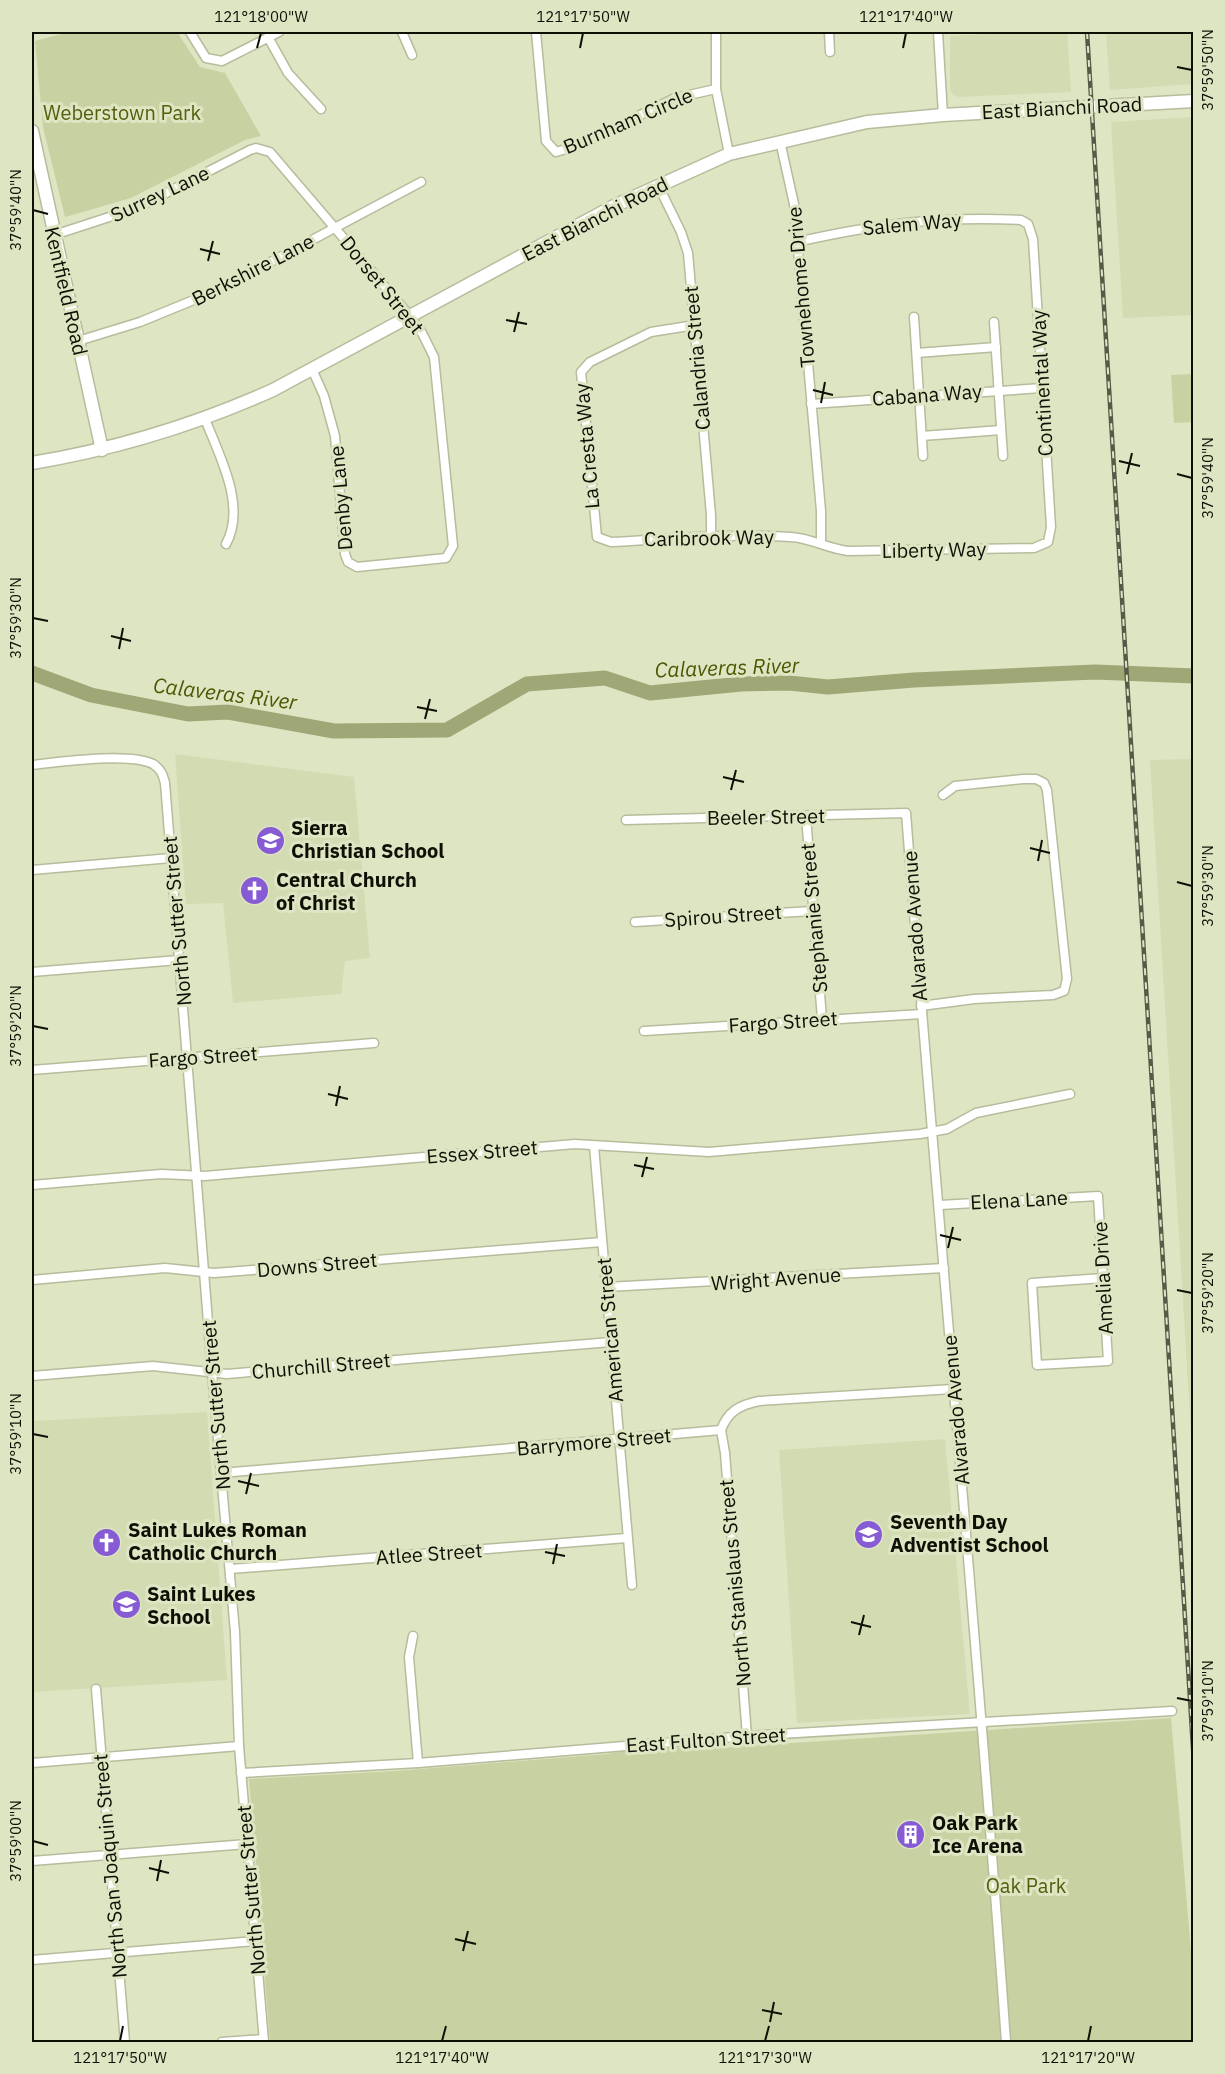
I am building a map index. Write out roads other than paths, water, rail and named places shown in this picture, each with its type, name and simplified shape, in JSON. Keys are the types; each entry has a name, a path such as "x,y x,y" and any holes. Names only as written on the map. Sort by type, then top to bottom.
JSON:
{"street":[{"path":"190,32 202,53 213,61 222,61 279,32"},
{"path":"402,32 412,55"},
{"name":"Burnham Circle","path":"536,32 546,141 556,152 579,145 675,98 716,89"},
{"path":"716,32 716,89 729,154"},
{"path":"829,32 830,52"},
{"path":"938,32 943,115"},
{"path":"268,37 288,73 321,109"},
{"name":"East Bianchi Road","path":"32,463 102,450 205,419 273,390 658,185 729,154 867,122 943,115 1194,101"},
{"name":"Kentfield Road","path":"32,131 35,171 54,235 102,450"},
{"name":"Townehome Drive","path":"780,141 791,187 797,242 821,511 821,543"},
{"name":"Dorset Street","path":"264,149 275,156 422,333 435,364 453,546 450,555"},
{"name":"Surrey Lane","path":"54,235 137,208 250,150 264,149"},
{"name":"Berkshire Lane","path":"78,341 182,306 421,182"},
{"name":"Calandria Street","path":"658,185 678,224 688,253 711,515 711,538"},
{"name":"Salem Way","path":"797,242 868,227 934,219 1011,220 1028,224"},
{"name":"Continental Way","path":"1028,224 1033,239 1051,527 1048,542"},
{"path":"914,317 923,456"},
{"path":"994,322 1003,456"},
{"name":"La Cresta Way","path":"597,537 581,372 590,362 644,335 660,329 695,325"},
{"path":"917,353 996,347"},
{"name":"Denby Lane","path":"312,369 327,405 335,436 345,558 357,567 440,560 450,555"},
{"name":"Cabana Way","path":"811,404 1042,388"},
{"path":"205,419 230,486 232,514 230,537 226,544"},
{"path":"922,436 1001,430"},
{"name":"Caribrook Way","path":"597,537 611,542 790,537 821,543"},
{"name":"Liberty Way","path":"821,543 832,550 848,551 1035,548 1048,542"},
{"name":"North Sutter Street","path":"32,765 109,759 147,762 159,769 165,783 230,1569 238,1684 239,1746 264,2041"},
{"name":"Fargo Street","path":"644,1031 921,1010 985,998 1053,995 1064,991 1067,979 1059,885 1047,790 1044,783 1036,779 1023,779 955,786 943,795"},
{"name":"Alvarado Avenue","path":"906,813 921,1010 940,1205 952,1389 964,1482 1006,2043"},
{"name":"Beeler Street","path":"626,820 906,813"},
{"name":"Stephanie Street","path":"806,816 822,1019"},
{"path":"32,870 171,858"},
{"name":"Spirou Street","path":"634,922 812,911"},
{"path":"32,972 179,960"},
{"name":"Fargo Street","path":"32,1070 189,1060 374,1043"},
{"name":"Essex Street","path":"32,1185 161,1174 196,1177 537,1147 594,1146 709,1152 932,1133 947,1129 976,1113 1070,1094"},
{"name":"American Street","path":"594,1146 632,1585"},
{"name":"Elena Lane","path":"940,1205 1098,1196"},
{"name":"Amelia Drive","path":"1098,1196 1103,1278 1108,1361 1037,1365 1032,1283 1103,1278"},
{"name":"Downs Street","path":"32,1280 165,1268 214,1274 602,1242"},
{"name":"Wright Avenue","path":"607,1287 944,1268"},
{"name":"Churchill Street","path":"32,1376 153,1366 227,1374 611,1342"},
{"path":"721,1430 725,1419 732,1412 759,1401 952,1389"},
{"name":"Barrymore Street","path":"222,1473 721,1430"},
{"name":"North Stanislaus Street","path":"721,1430 725,1453 747,1736"},
{"name":"Atlee Street","path":"230,1569 627,1538"},
{"path":"413,1636 409,1657 418,1762"},
{"name":"North San Joaquin Street","path":"96,1689 124,2043"},
{"name":"East Fulton Street","path":"241,1773 418,1762 747,1736 1172,1711"},
{"path":"32,1763 239,1746"},
{"path":"32,1861 247,1844"},
{"path":"32,1960 255,1941"},
{"path":"222,2043 264,2041"}],"waterway":[{"name":"Calaveras River","path":"32,673 91,695 188,714 228,712 334,731 447,730 527,684 605,678 650,693 741,684 789,683 828,687 914,680 1095,672 1194,676"}],"railway":[{"path":"1087,32 1194,1764"}],"place":[{"name":"Sierra Christian School","path":"270,840"},
{"name":"Central Church of Christ","path":"255,891"},
{"name":"Seventh Day Adventist School","path":"869,1534"},
{"name":"Saint Lukes Roman Catholic Church","path":"107,1542"},
{"name":"Saint Lukes School","path":"126,1605"},
{"name":"Oak Park Ice Arena","path":"911,1835"}],"park label":[{"name":"Weberstown Park","path":"122,113"},
{"name":"Oak Park","path":"1026,1886"}]}
